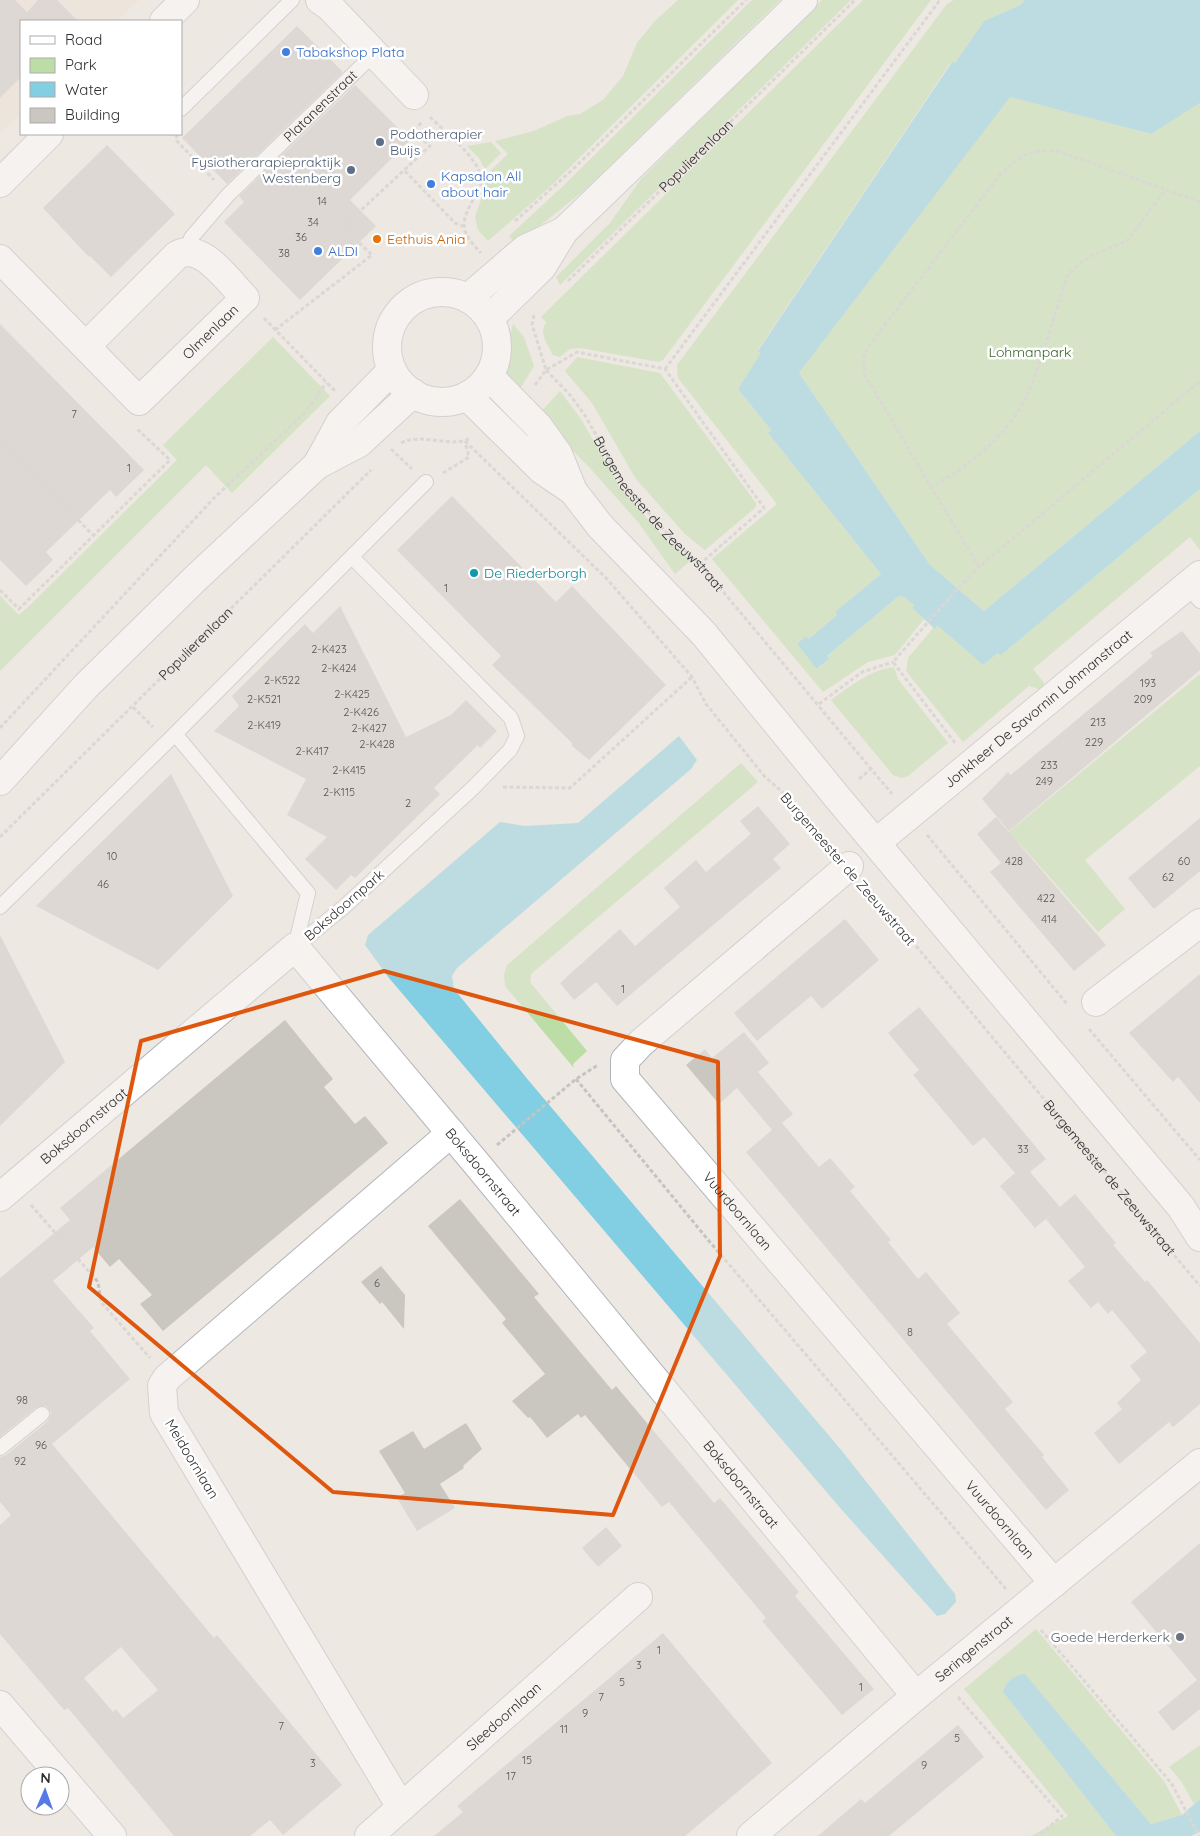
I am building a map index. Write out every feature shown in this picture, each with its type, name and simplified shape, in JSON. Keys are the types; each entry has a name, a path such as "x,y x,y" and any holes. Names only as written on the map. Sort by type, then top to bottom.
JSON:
{"street":[{"path":"165,20 185,0"},
{"path":"320,0 330,7 375,53 421,105"},
{"path":"490,318 542,267 564,231 803,0"},
{"path":"0,182 48,135"},
{"path":"468,298 525,249 564,231"},
{"path":"86,346 176,255 190,251"},
{"name":"Olmenlaan","path":"139,401 245,298 204,258 190,251"},
{"path":"0,259 139,401"},
{"path":"439,292 454,293 468,298 490,318 496,332 498,347 495,363 483,384 467,396 454,401 440,402 426,399 404,386 392,370 388,355 388,340 392,326 400,312 410,302 424,295 439,292"},
{"path":"317,465 340,423 392,370"},
{"path":"489,376 538,426 558,454 573,490 600,526 704,634 1191,1214 1200,1237"},
{"path":"0,781 86,686 197,577 317,465 359,443 413,393"},
{"path":"467,396 542,470 573,490"},
{"name":"Jonkheer De Savornin Lohmanstraat","path":"877,842 970,764 1196,587"},
{"name":"Vuurdoornlaan","path":"849,866 642,1042 624,1060 625,1079 1054,1583"},
{"path":"1084,1012 1200,924"},
{"name":"Boksdoornstraat","path":"7,1192 295,947 916,1696"},
{"path":"167,1378 451,1133"},
{"name":"Meidoornlaan","path":"167,1378 162,1386 164,1413 401,1807"},
{"name":"Seringenstraat","path":"751,1836 916,1696 1200,1464"},
{"name":"Sleedoornlaan","path":"369,1836 638,1597"},
{"path":"0,1705 112,1836"}],"lane":[{"path":"182,109 292,0"},
{"name":"Platanenstraat","path":"190,251 191,238 228,195 375,53"},
{"path":"0,907 426,482"},
{"name":"Boksdoornpark","path":"295,947 345,906 474,786 510,750 516,736 511,718 352,557"},
{"name":"Boksdoornpark","path":"171,738 308,893 295,947"},
{"path":"0,1448 42,1414"}],"path":[{"path":"509,227 571,171 746,0"},
{"name":"Populierenlaan","path":"564,284 855,0"},
{"path":"665,369 940,0"},
{"path":"275,330 372,255 343,227 430,146 413,131 421,105 476,163 481,179 479,190 466,213 463,226 466,236 481,252 488,246"},
{"path":"176,135 176,140 228,195"},
{"path":"979,567 930,488 864,374 863,359 866,348 999,176 1023,154 1037,150 1058,151 1200,202"},
{"path":"405,171 455,223 463,226"},
{"path":"930,488 956,473 997,440 1017,412 1029,391 1068,275 1079,264 1095,254 1127,241 1165,190"},
{"path":"536,312 532,324 546,370 577,352 665,369 764,508 700,564"},
{"name":"Burgemeester de Zeeuwstraat","path":"546,370 571,396 586,417 624,485 673,540 700,564 910,815 1084,1012 1200,1160"},
{"path":"819,704 862,672 894,662 958,588 979,567 1200,381"},
{"path":"0,728 214,498 306,412 326,383"},
{"path":"0,590 19,609 170,460 134,426 139,401"},
{"name":"Burgemeester de Zeeuwstraat","path":"384,456 403,442 414,438 465,441 607,579 692,677 706,704 765,777 795,803 849,866 1200,1286"},
{"path":"0,442 93,536"},
{"name":"Populierenlaan","path":"0,837 377,463"},
{"path":"894,662 970,764"},
{"path":"474,786 570,788 692,677"},
{"path":"133,707 171,738"},
{"path":"510,1134 576,1079 709,1241 1172,1784 1199,1836"},
{"path":"7,1192 98,1282 101,1302 167,1378"},
{"path":"940,1677 1062,1816 1038,1836"}],"highlighted area":[{"path":"384,971 718,1062 720,1256 613,1515 333,1492 89,1287 141,1041"}],"shaded area":[{"path":"0,0 139,0 118,20 20,20 20,114 0,133"}],"green space":[{"path":"678,0 738,0 553,184 488,241 478,230 475,217 484,191 486,175 508,154 495,141 534,131 567,116 580,114 603,100 623,76 637,43 655,21"},
{"path":"752,0 780,0 587,188 516,245 509,236 562,187"},
{"path":"822,0 851,0 560,285 556,277 610,223 641,179"},
{"path":"863,0 931,0 663,360 659,362 580,348 570,349 560,357 553,355 543,331 546,322 541,317"},
{"path":"954,0 1025,0 1020,5 984,21 955,63 951,62 758,350 762,353 738,389 771,430 768,433 881,574 835,612 837,615 809,639 806,636 797,644 818,669 829,659 827,656 899,596 904,597 914,605 912,608 924,619 895,655 868,662 823,692 712,559 777,504 678,378 677,365 947,4"},
{"name":"Lohmanpark","path":"1010,96 1150,134 1200,103 1200,431 984,611 930,565 799,373"},
{"path":"491,142 501,153 485,169 479,158 467,146"},
{"path":"513,324 524,337 534,366 518,392 507,381 504,365"},
{"path":"273,337 330,396 232,493 206,465 0,671 0,596 19,615 28,607 177,460 163,445"},
{"path":"577,357 660,373 756,503 756,507 705,550 685,534 636,479 592,403 565,371"},
{"path":"560,391 581,419 621,489 671,545 691,560 675,574 638,522 590,468 538,415"},
{"path":"1200,489 1200,550 1190,537 1033,669 1044,683 1042,690 1029,686 963,742 906,671 908,658 934,627 937,625 983,665 998,653 1000,656"},
{"path":"894,667 898,679 948,743 908,776 902,778 893,775 831,700 868,675"},
{"path":"1200,674 1200,766 1085,860 1125,909 1098,932 1021,845 1005,835"},
{"path":"741,763 758,782 531,974 530,982 587,1051 573,1064 574,1068 505,986 504,975 507,965"},
{"path":"1036,1629 1164,1781 1182,1815 1151,1824 1025,1675 1003,1692 1116,1836 1031,1836 1068,1816 964,1689"},
{"path":"1200,1745 1200,1799 1194,1804 1181,1781 1169,1767"}],"water":[{"path":"1025,0 1200,0 1200,103 1151,134 1010,97 799,373 930,565 984,611 1200,431 1200,489 1000,656 998,653 983,665 937,625 935,629 912,608 914,605 904,597 899,596 827,656 829,659 817,669 797,644 806,636 809,639 837,615 835,612 881,574 768,433 771,430 738,389 761,353 758,351 952,62 955,63 984,21 1020,5"},
{"path":"679,736 697,760 691,769 457,968 452,976 454,989 529,1081 842,1451 955,1594 956,1602 945,1614 937,1616 841,1509 389,978 365,945 368,935 500,822 525,826 578,823"},
{"path":"1025,1674 1151,1824 1182,1815 1200,1799 1200,1832 1191,1836 1116,1836 1003,1692 1011,1680"}],"building":[{"path":"0,0 15,0 27,12 38,0 57,0 77,20 20,20 20,78 0,98"},
{"path":"297,26 343,72 227,184 182,138"},
{"path":"355,85 410,140 350,200 376,226 300,300 224,222 244,202 239,196"},
{"path":"107,145 175,214 111,277 89,257 43,208"},
{"path":"0,324 144,470 116,497 110,490 46,552 53,560 26,586 0,560"},
{"path":"452,496 556,602 572,586 666,685 589,760 571,745 573,744 492,665 501,656 397,550"},
{"path":"340,606 406,737 451,715 466,700 497,731 480,748 478,745 434,788 440,794 355,878 351,875 336,890 305,859 327,837 287,815 306,779 214,731 239,706 232,696 305,624 313,633"},
{"path":"1182,631 1200,653 1200,670 1009,831 982,799 1008,772 1010,775 1012,774 1153,656 1150,653"},
{"path":"171,774 233,896 158,970 36,906"},
{"path":"758,806 790,844 773,859 781,868 617,1006 596,982 574,1000 560,983 620,929 635,946 680,907 664,888 696,860 706,872 751,834 740,821"},
{"path":"996,817 1106,945 1074,971 990,872 1001,863 977,834"},
{"path":"1200,818 1200,871 1154,909 1128,878"},
{"path":"845,919 879,960 822,1009 811,996 757,1041 734,1013"},
{"path":"0,935 65,1062 0,1126"},
{"path":"1200,974 1200,1103 1178,1077 1173,1082 1129,1033"},
{"path":"919,1007 1046,1159 1030,1172 1060,1207 1035,1228 1000,1186 1015,1173 984,1137 973,1146 913,1075 919,1070 888,1033"},
{"path":"285,1020 333,1079 324,1087 355,1124 365,1116 388,1143 163,1331 140,1304 152,1295 119,1259 110,1267 93,1247 53,1281 94,1328 90,1331 130,1379 52,1444 214,1638 217,1635 342,1785 283,1835 270,1820 250,1836 174,1836 68,1708 64,1710 0,1634 0,1525 11,1515 0,1502 0,1457 6,1455 48,1421 51,1413 46,1406 37,1407 0,1437 0,1278 70,1220 60,1208","holes":["121,1647 158,1690 123,1718 116,1709 113,1712 84,1678"]},
{"path":"744,1032 769,1063 758,1072 793,1114 782,1123 819,1167 830,1158 855,1187 850,1191 891,1240 888,1242 918,1279 926,1272 960,1313 947,1324 1013,1402 1005,1409 1044,1455 1042,1457 1069,1490 1046,1510 746,1152 772,1130 737,1088 719,1104 686,1065 705,1049 712,1058"},
{"path":"1075,1194 1116,1243 1113,1245 1145,1282 1147,1280 1200,1343 1200,1404 1173,1427 1169,1422 1119,1464 1094,1433 1122,1409 1117,1403 1141,1380 1130,1366 1147,1352 1112,1310 1108,1314 1098,1302 1091,1308 1068,1281 1085,1267 1046,1219"},
{"path":"460,1199 539,1294 534,1297 612,1390 616,1386 714,1503 720,1498 799,1592 795,1596 874,1689 842,1715 762,1621 766,1618 669,1502 662,1507 585,1415 581,1418 578,1414 547,1438 530,1417 528,1418 512,1401 545,1374 502,1323 506,1319 428,1226"},
{"path":"381,1266 405,1295 404,1329 382,1302 380,1304 361,1282"},
{"path":"466,1423 482,1449 463,1466 464,1468 440,1484 455,1508 417,1531 397,1498 405,1493 379,1451 413,1431 424,1449"},
{"path":"606,1527 622,1546 598,1567 582,1548"},
{"name":"Goede Herderkerk","path":"1200,1543 1200,1709 1173,1731 1158,1712 1197,1680 1131,1602"},
{"path":"663,1633 772,1763 685,1836 434,1836 463,1812 457,1806"},
{"path":"958,1725 984,1757 889,1836 818,1836 861,1799 865,1803"}],"place":[{"name":"Tabakshop Plata","path":"286,52"},
{"name":"Podotherapier Buijs","path":"380,142"},
{"name":"Fysiotherarapiepraktijk Westenberg","path":"351,170"},
{"name":"Kapsalon All about hair","path":"431,184"},
{"name":"Eethuis Ania","path":"377,239"},
{"name":"ALDI","path":"318,251"},
{"name":"De Riederborgh","path":"474,573"},
{"name":"Goede Herderkerk","path":"1180,1637"}]}
